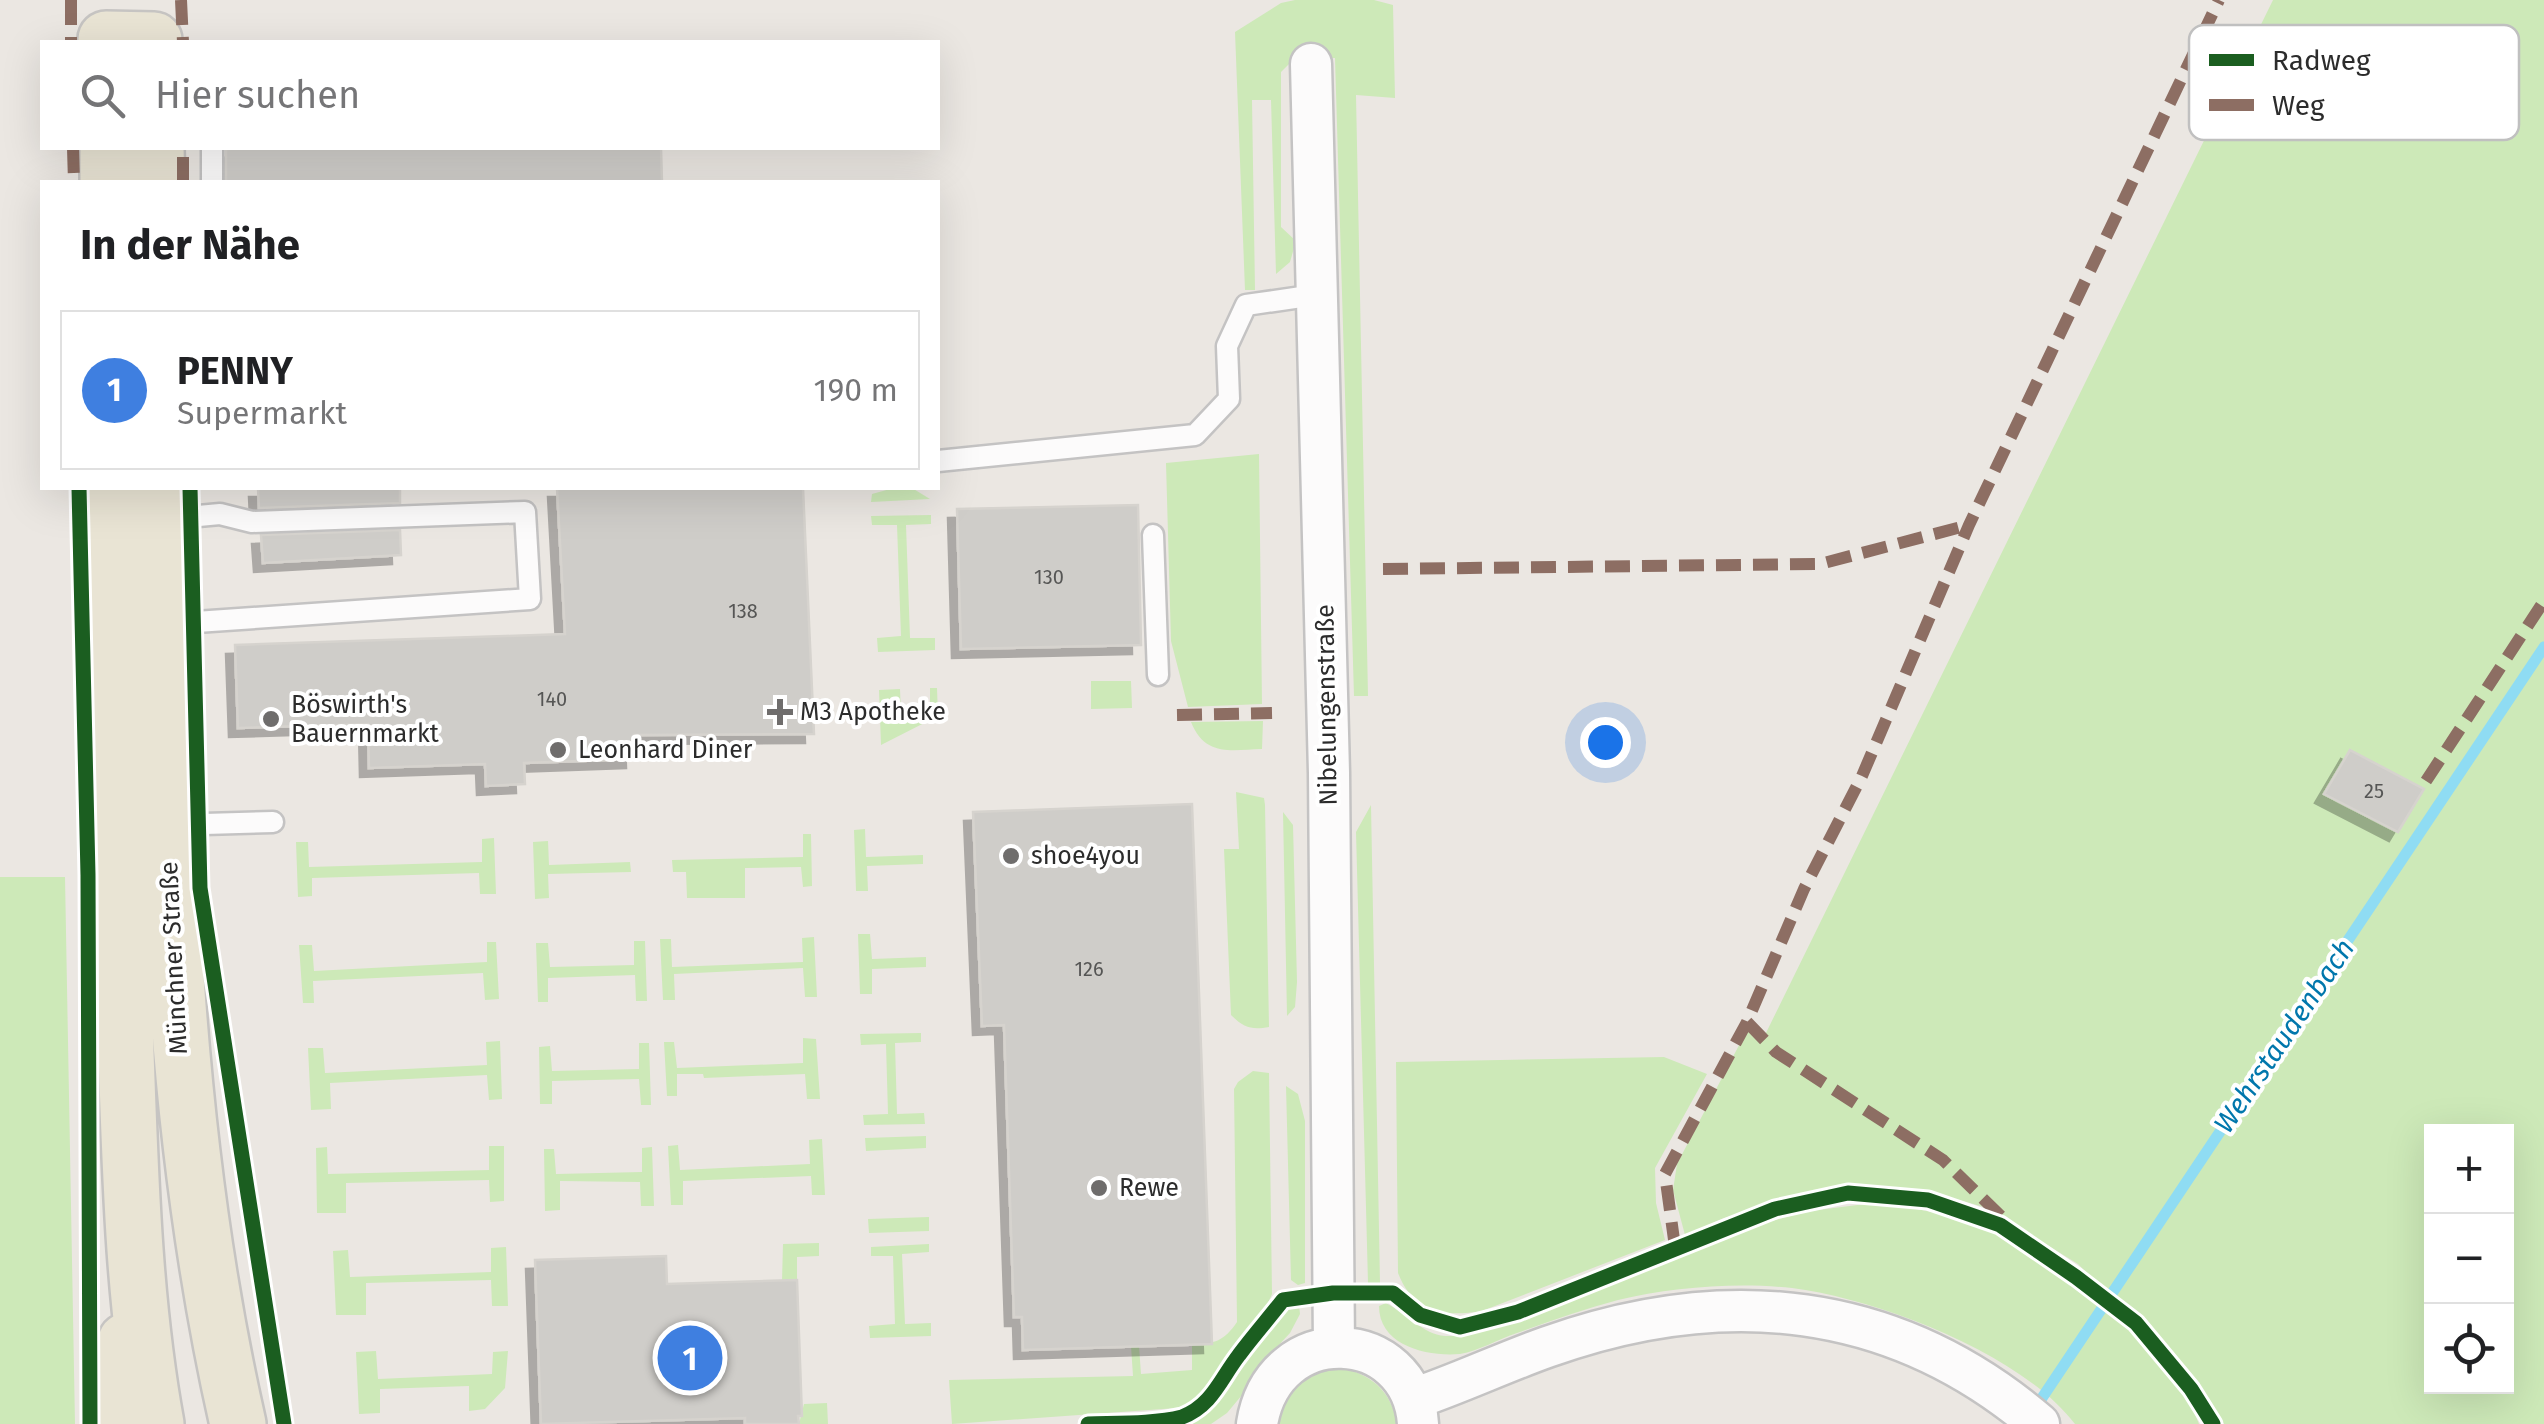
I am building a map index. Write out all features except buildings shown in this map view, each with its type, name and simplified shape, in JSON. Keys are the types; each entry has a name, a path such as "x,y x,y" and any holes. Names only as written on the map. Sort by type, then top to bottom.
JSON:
{"main road":[{"path":"108,150 108,180"},
{"path":"156,150 157,180"},
{"name":"Münchner Straße","path":"137,510 143,826 128,1124 148,1379 156,1424"},
{"name":"Münchner Straße","path":"143,826 176,1006 188,1138 210,1286 238,1424"},
{"path":"114,1424 137,1258"}],"street":[{"name":"Nibelungenstraße","path":"1310,64 1330,773 1334,1346"},
{"path":"1257,1424 1260,1402 1273,1378 1294,1359 1320,1348 1334,1346 1374,1355 1396,1372 1416,1412 1549,1346 1687,1312 1752,1310 1843,1321 1901,1339 2007,1396 2039,1424"}],"lane":[{"path":"212,150 212,180"},
{"path":"940,461 1195,435 1230,399 1226,346 1246,305 1315,295"},
{"path":"137,510 220,514 252,522 525,512 530,599 139,626"},
{"path":"1152,535 1158,675"},
{"path":"143,826 273,822"}],"green space":[{"path":"1374,0 1393,5 1395,98 1356,95 1368,696 1354,696 1335,58 1293,60 1281,72 1281,227 1296,241 1290,262 1276,274 1271,100 1252,100 1255,290 1245,290 1235,32 1281,3"},
{"path":"2273,0 2544,0 2544,1424 2224,1424 2200,1388 2078,1264 1987,1208 1931,1192 1828,1189 1724,1218 1685,1235 1673,1190 1677,1164 1748,1028 1764,1037 2204,140 2519,140 2519,25 2261,25"},
{"path":"1259,454 1262,704 1188,707 1171,641 1166,463"},
{"path":"915,490 930,499 871,502 872,494"},
{"path":"931,515 931,524 906,525 910,638 935,638 935,650 878,652 877,638 901,636 897,525 872,525 871,516"},
{"path":"1091,681 1131,681 1132,708 1091,709"},
{"path":"930,688 937,688 938,716 881,745 879,690 900,689 901,714 930,712"},
{"path":"1263,721 1262,749 1240,750 1211,746 1191,722"},
{"path":"1236,792 1264,798 1265,805 1269,1027 1263,1028 1244,1025 1231,1015 1224,849 1239,849"},
{"path":"1371,805 1380,1283 1368,1283 1356,832"},
{"path":"1283,812 1293,825 1297,982 1295,1007 1287,1016"},
{"path":"865,829 866,857 923,855 923,864 867,866 868,891 856,891 854,830"},
{"path":"803,834 811,834 812,886 803,887 801,867 745,868 745,898 687,898 686,872 673,872 672,860 803,857"},
{"path":"494,838 496,894 480,894 479,873 312,878 312,896 298,897 296,842 308,842 309,867 482,862 482,839"},
{"path":"548,841 549,865 630,862 631,872 548,874 549,898 535,899 533,842"},
{"path":"0,877 65,877 75,1424 0,1424"},
{"path":"858,934 870,934 872,959 926,957 926,967 872,969 872,994 860,994"},
{"path":"814,937 817,997 805,997 803,968 674,974 675,1000 663,1000 660,939 671,939 672,967 803,962 802,938"},
{"path":"634,941 645,941 647,1001 636,1001 635,975 548,978 548,1002 538,1002 536,943 548,943 550,967 634,965"},
{"path":"487,942 496,942 499,999 485,1000 483,973 313,981 314,1003 303,1003 299,945 312,945 314,971 487,962"},
{"path":"921,1033 921,1042 895,1043 897,1114 924,1113 925,1124 864,1125 863,1115 888,1114 886,1044 861,1045 860,1034"},
{"path":"803,1038 816,1039 820,1099 807,1099 805,1074 704,1078 703,1074 677,1074 677,1096 667,1096 664,1042 674,1042 677,1068 803,1063"},
{"path":"500,1041 502,1099 489,1100 487,1075 330,1083 331,1109 311,1110 308,1048 323,1048 325,1073 487,1065 486,1042"},
{"path":"639,1043 649,1043 651,1105 641,1105 639,1079 552,1081 552,1104 540,1104 539,1047 550,1046 552,1071 639,1069"},
{"path":"1664,1057 1707,1074 1655,1168 1656,1203 1665,1240 1482,1311 1432,1310 1413,1297 1398,1273 1396,1062"},
{"path":"1253,1071 1269,1073 1272,1294 1263,1314 1230,1351 1204,1393 1177,1408 952,1424 949,1380 1133,1376 1131,1346 1139,1346 1141,1374 1192,1370 1192,1344 1218,1340 1232,1328 1237,1322 1234,1089"},
{"path":"1286,1086 1298,1094 1305,1121 1305,1283 1298,1285 1291,1280"},
{"path":"926,1136 926,1148 866,1151 865,1138"},
{"path":"822,1139 825,1195 812,1195 811,1176 683,1181 683,1205 671,1205 668,1146 678,1145 680,1170 810,1164 809,1140"},
{"path":"489,1146 504,1146 504,1201 490,1202 489,1180 346,1183 346,1213 317,1213 316,1148 327,1147 328,1174 489,1170"},
{"path":"652,1147 654,1206 641,1206 640,1182 560,1181 560,1210 545,1211 544,1149 554,1149 556,1174 642,1172 642,1148"},
{"path":"1881,1202 1972,1223 2002,1237 2069,1280 2135,1334 2184,1394 2199,1424 2075,1424 2021,1375 1946,1334 1865,1304 1792,1288 1727,1286 1639,1296 1567,1315 1460,1354 1420,1351 1408,1346 1396,1340 1381,1320 1379,1306 1386,1303 1435,1334 1475,1333 1617,1282 1751,1226 1810,1211"},
{"path":"929,1217 929,1231 869,1233 868,1219"},
{"path":"819,1243 819,1256 797,1257 797,1280 782,1281 783,1244"},
{"path":"929,1244 929,1252 902,1254 905,1324 931,1323 931,1336 870,1338 869,1326 895,1324 893,1256 871,1256 871,1247"},
{"path":"506,1247 508,1306 492,1306 491,1280 366,1283 366,1315 336,1315 333,1251 348,1250 350,1277 491,1272 491,1248"},
{"path":"1299,1305 1300,1314 1290,1333 1252,1374 1227,1413 1211,1424 1173,1424 1210,1409 1263,1338 1290,1307"},
{"path":"376,1351 378,1379 492,1374 493,1352 508,1351 505,1388 485,1409 469,1411 469,1386 380,1389 380,1413 359,1414 356,1352"},
{"path":"1345,1368 1380,1388 1391,1403 1398,1424 1278,1424 1300,1382 1318,1372"},
{"path":"827,1403 828,1424 799,1424 804,1404"}],"waterway":[{"name":"Wehrstaudenbach","path":"2032,1413 2544,647"}],"marked path":[{"path":"71,0 71,40"},
{"path":"181,0 183,40"},
{"path":"2207,25 2219,0"},
{"path":"1675,1247 1665,1174 1747,1022 1804,889 1862,776 1969,525 2189,63"},
{"path":"73,150 74,180"},
{"path":"183,150 183,180"},
{"path":"1383,569 1820,564 1969,525"},
{"path":"2426,781 2544,601"},
{"path":"1177,715 1272,713"},
{"path":"1747,1022 1776,1052 1943,1160 2007,1222"}],"cycle path":[{"path":"79,490 88,875 90,1424"},
{"path":"190,490 200,888 284,1424"},
{"path":"1088,1424 1160,1421 1192,1412 1208,1399 1283,1300 1333,1293 1393,1293 1420,1315 1460,1327 1518,1312 1775,1209 1848,1193 1928,1200 2000,1225 2136,1323 2191,1389 2213,1424"}],"place":[{"name":"M3 Apotheke","path":"780,712"},
{"name":"Böswirth's Bauernmarkt","path":"271,719"},
{"name":"Leonhard Diner","path":"558,750"},
{"name":"shoe4you","path":"1011,856"},
{"name":"Rewe","path":"1099,1188"},
{"name":"PENNY","path":"690,1358"}]}
